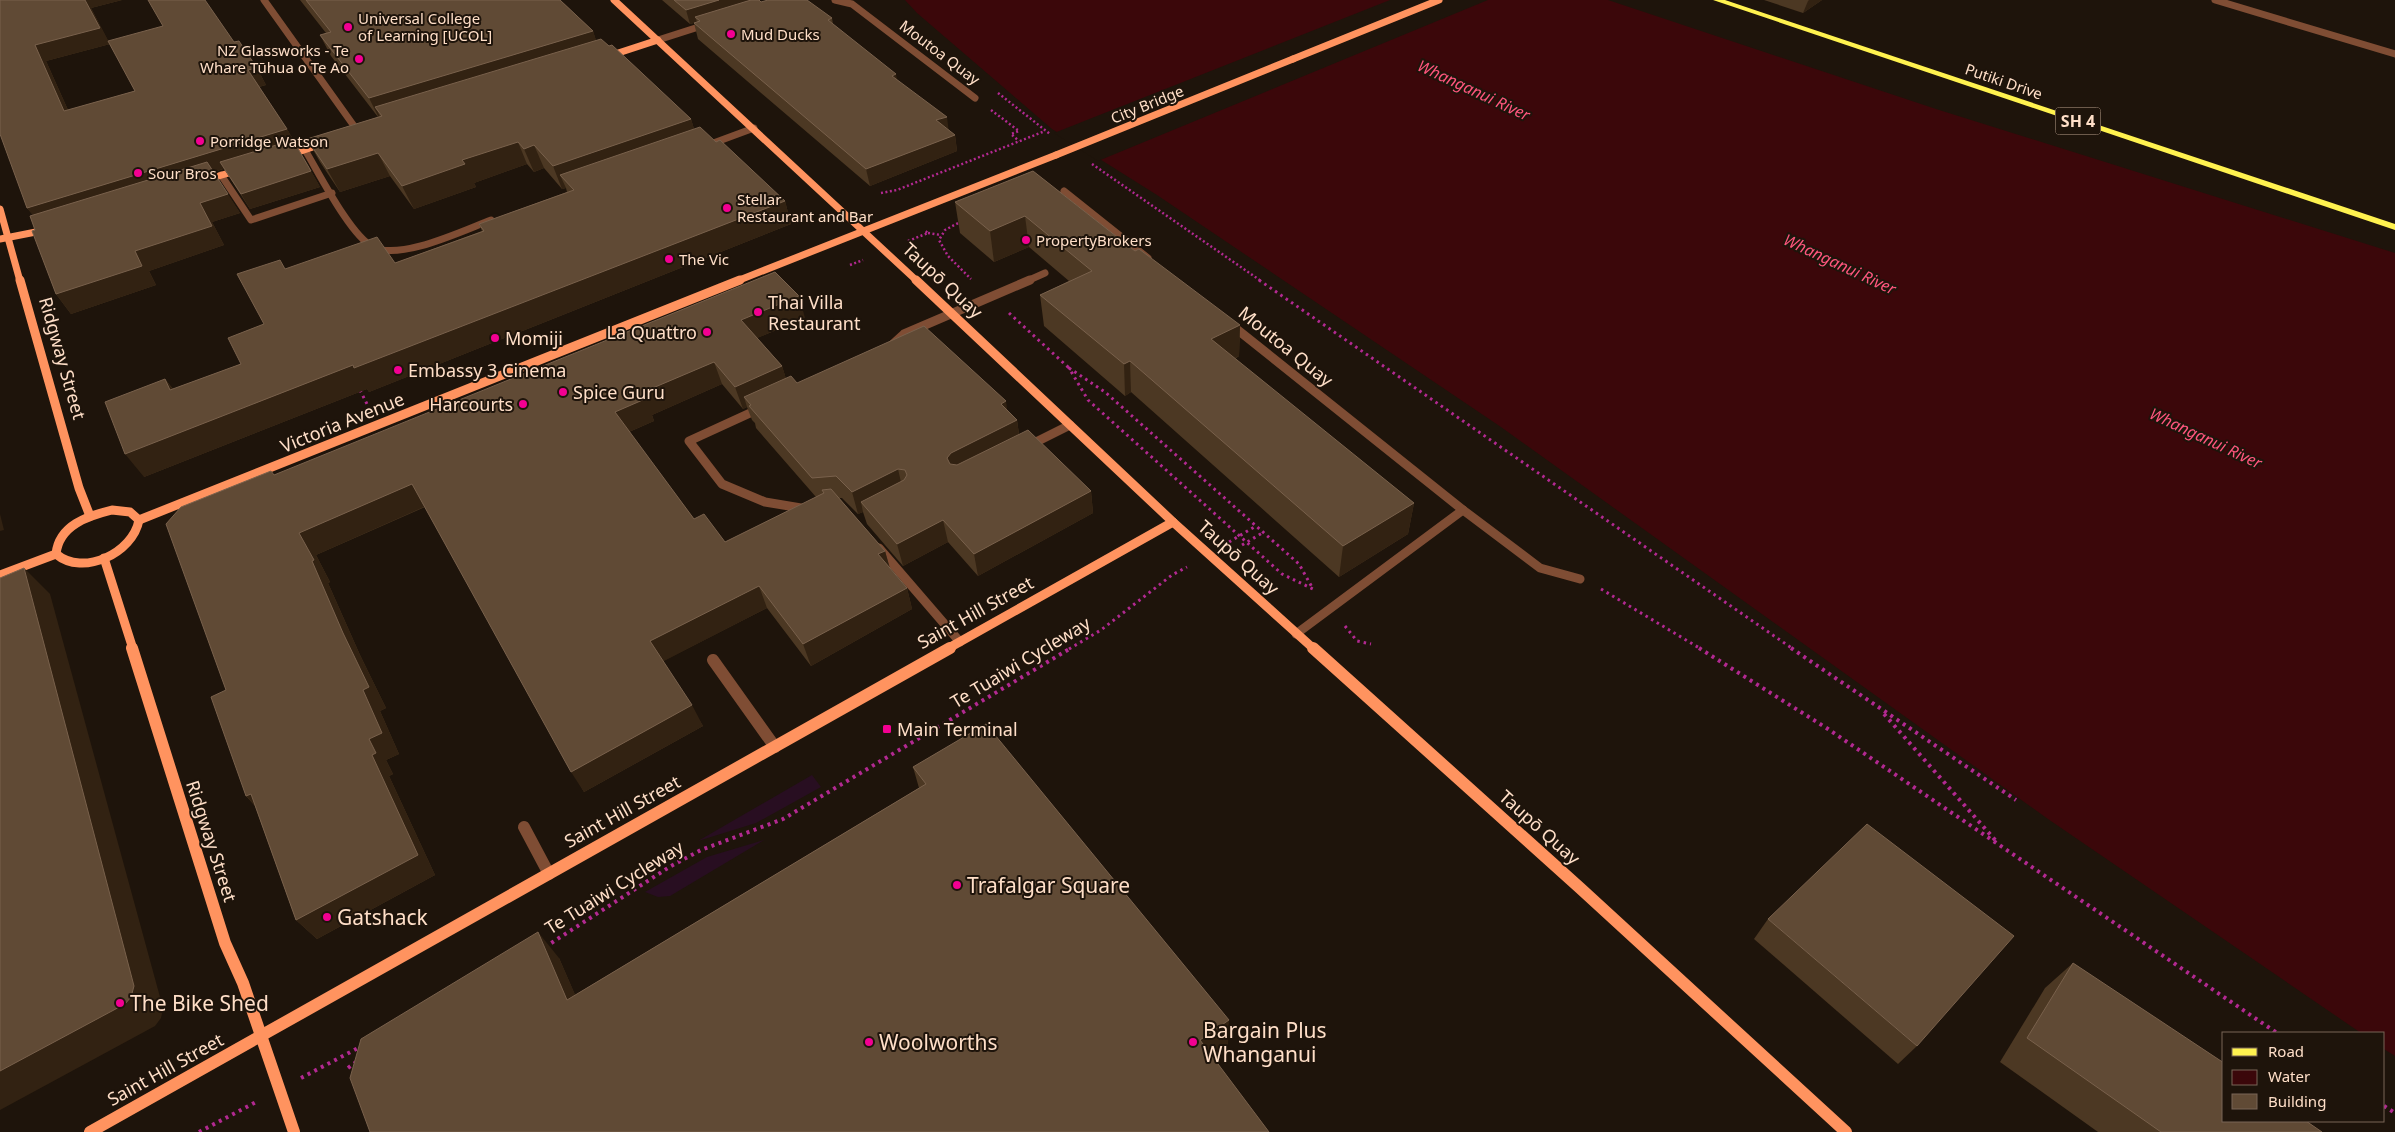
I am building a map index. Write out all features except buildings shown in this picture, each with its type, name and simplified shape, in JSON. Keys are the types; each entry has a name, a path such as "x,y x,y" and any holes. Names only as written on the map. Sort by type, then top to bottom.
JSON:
{"main road":[{"name":"Taupō Quay","path":"614,0 754,128 1172,522 1846,1132"},
{"name":"City Bridge","path":"864,231 1440,0"},
{"name":"Putiki Drive","path":"1717,0 2395,228"},
{"path":"604,57 658,40"},
{"path":"350,136 368,130"},
{"path":"277,158 332,141"},
{"path":"193,184 249,167"},
{"name":"Ridgway Street","path":"0,209 10,237 80,488 90,516"},
{"path":"0,239 50,228"},
{"name":"Victoria Avenue","path":"139,520 864,231"},
{"path":"122,510 130,512 139,520 139,526 132,540 104,558 72,564 65,562 56,554 58,541 63,534 90,516 122,510"},
{"name":"Saint Hill Street","path":"90,1132 1172,522"},
{"path":"0,575 56,554"},
{"name":"Ridgway Street","path":"104,558 225,943 243,983 294,1132"}],"street":[{"path":"264,0 359,133"},
{"name":"Moutoa Quay","path":"835,0 852,4 976,98"},
{"path":"2215,0 2395,54"},
{"path":"658,40 711,23"},
{"path":"699,148 754,128"},
{"path":"305,150 332,193 368,244 386,250 411,248 504,216"},
{"path":"221,175 251,220 332,193"},
{"path":"1064,191 1156,264"},
{"path":"884,352 904,334 1045,273"},
{"name":"Moutoa Quay","path":"1218,314 1463,510 1540,568 1580,579"},
{"path":"769,405 689,441 722,484 764,502 804,509 813,508"},
{"path":"1018,451 1070,425"},
{"path":"1296,634 1463,510"},
{"path":"870,537 960,642"},
{"path":"713,660 775,746"},
{"path":"524,827 549,874"}],"path":[{"path":"976,98 1019,131 1011,134 1020,141"},
{"path":"882,193 897,190 1046,131 1054,137"},
{"path":"1086,160 1881,710 2016,800"},
{"path":"969,219 951,225 939,240 941,247 948,254 953,264 1069,368 1105,392 1264,532 1299,564 1313,588 1282,574 1088,400 1069,368"},
{"path":"928,233 941,236"},
{"path":"357,385 378,425"},
{"path":"1235,538 1256,526"},
{"path":"1242,545 1264,532"},
{"name":"Te Tuaiwi Cycleway","path":"537,952 638,885 689,856 714,844 745,836 770,826 1026,675 1101,630 1172,575"},
{"path":"1580,579 1627,603 1828,729 2276,1032"},
{"path":"1333,607 1349,633 1357,641 1371,644"},
{"path":"1881,710 1999,845"},
{"path":"348,1068 361,1058"},
{"path":"199,1132 207,1128"}],"shaded area":[{"path":"812,775 821,787 756,823 698,841"},
{"path":"764,840 670,896 658,897 645,892 707,857"}],"water":[{"name":"Whanganui River","path":"905,0 1608,0 1936,109 2395,253 2395,1056 2385,1050 2385,1032 2360,1032 2048,819 1501,427 1157,195 1052,129 917,13"}],"pier":[{"path":"1390,0 1488,0 1098,161 1054,133"}],"place":[{"name":"Universal College of Learning [UCOL]","path":"348,27"},
{"name":"Mud Ducks","path":"731,34"},
{"name":"NZ Glassworks - Te Whare Tūhua o Te Ao","path":"359,59"},
{"name":"Porridge Watson","path":"200,141"},
{"name":"Sour Bros","path":"138,173"},
{"name":"Stellar Restaurant and Bar","path":"727,208"},
{"name":"PropertyBrokers","path":"1026,240"},
{"name":"The Vic","path":"669,259"},
{"name":"Thai Villa Restaurant","path":"758,312"},
{"name":"La Quattro","path":"707,332"},
{"name":"Momiji","path":"495,338"},
{"name":"Embassy 3 Cinema","path":"398,370"},
{"name":"Spice Guru","path":"563,392"},
{"name":"Harcourts","path":"523,404"},
{"name":"Main Terminal","path":"887,729"},
{"name":"Trafalgar Square","path":"957,885"},
{"name":"Gatshack","path":"327,917"},
{"name":"The Bike Shed","path":"120,1003"},
{"name":"Woolworths","path":"869,1042"},
{"name":"Bargain Plus Whanganui","path":"1193,1042"}]}
